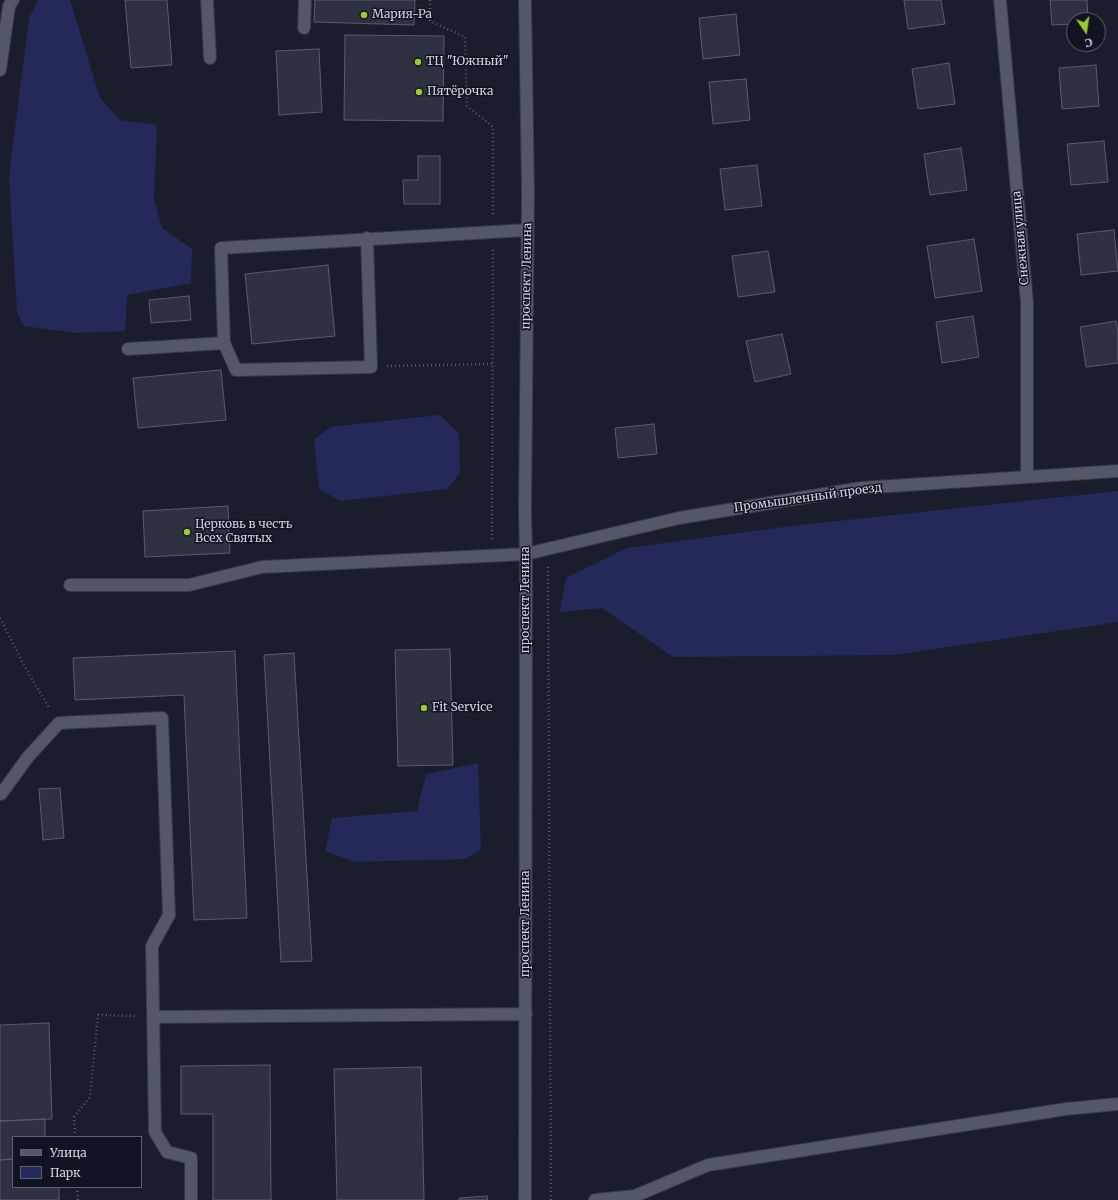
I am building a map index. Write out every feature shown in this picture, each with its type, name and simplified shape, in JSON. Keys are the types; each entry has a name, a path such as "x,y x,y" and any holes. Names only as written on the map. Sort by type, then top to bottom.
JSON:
{"street":[{"path":"207,0 210,58"},
{"path":"304,28 305,0"},
{"name":"проспект Ленина","path":"525,0 527,230 525,511 525,1200"},
{"name":"Снежная улица","path":"1000,0 1027,303 1027,476"},
{"path":"0,70 8,4"},
{"path":"367,238 371,367 236,370 224,343 221,248 367,238 527,230"},
{"path":"128,349 224,343"},
{"name":"Промышленный проезд","path":"70,586 189,585 262,567 526,554 678,518 861,488 1118,471"},
{"path":"0,794 2,794 28,757 59,723 162,718 169,915 152,946 155,1132 167,1152 191,1158 191,1200"},
{"path":"154,1017 526,1014"},
{"path":"595,1200 635,1196 708,1165 1066,1109 1118,1104"}],"path":[{"path":"430,0 430,21 465,37 467,106 493,127 494,232 492,556"},
{"path":"371,367 493,364"},
{"path":"548,550 551,1200"},
{"path":"0,618 26,669 59,723"},
{"path":"75,1136 74,1117 90,1097 98,1015 154,1017"},
{"path":"78,1188 78,1200"}],"green space":[{"path":"38,0 70,0 100,98 120,120 157,125 154,199 162,228 192,249 191,283 127,295 125,331 77,333 23,326 17,312 9,176 29,18"},
{"path":"440,415 459,434 460,473 447,489 340,501 319,489 314,440 330,427"},
{"path":"1118,491 1118,622 894,655 673,657 602,608 560,612 566,578 627,548 791,526"},
{"path":"478,763 481,849 466,859 355,862 325,851 332,818 417,811 426,774"}],"building":[{"path":"125,0 167,0 172,65 131,68"},
{"name":"Мария-Ра","path":"315,0 415,0 414,25 314,22"},
{"path":"904,0 941,0 945,24 908,29"},
{"path":"1050,0 1087,0 1088,12 1066,12 1066,24 1052,25"},
{"path":"736,14 740,55 703,59 699,18"},
{"path":"345,35 444,36 443,121 344,120"},
{"path":"319,49 322,112 279,115 276,51"},
{"path":"949,63 955,104 918,109 912,69"},
{"path":"1096,65 1099,106 1062,109 1059,68"},
{"path":"746,79 750,120 713,124 709,82"},
{"path":"1104,141 1108,182 1071,185 1067,144"},
{"path":"961,148 967,190 930,195 924,154"},
{"path":"418,156 440,156 440,204 404,204 403,180 418,180"},
{"path":"757,165 762,206 725,210 720,169"},
{"path":"1114,230 1118,271 1081,275 1077,234"},
{"path":"974,239 982,291 935,298 927,246"},
{"path":"768,251 775,292 738,297 732,256"},
{"path":"328,265 335,336 252,344 245,274"},
{"path":"189,296 191,320 151,323 149,300"},
{"path":"973,316 979,357 942,363 936,322"},
{"path":"1116,321 1118,332 1118,363 1086,367 1080,327"},
{"path":"782,334 791,374 755,382 746,341"},
{"path":"221,370 226,420 138,428 133,378"},
{"path":"654,424 657,454 618,458 615,428"},
{"name":"Церковь в честь Всех Святых","path":"228,506 230,553 145,557 143,511"},
{"name":"Fit Service","path":"450,649 453,765 398,766 395,650"},
{"path":"235,651 247,918 194,920 184,695 75,700 73,658"},
{"path":"294,653 312,961 281,962 264,655"},
{"path":"60,788 64,838 43,840 39,789"},
{"path":"49,1023 52,1119 0,1121 0,1025"},
{"path":"270,1065 271,1200 213,1200 213,1114 181,1114 181,1066"},
{"path":"421,1067 424,1200 337,1200 334,1069"},
{"path":"45,1119 45,1136 12,1136 12,1159 0,1160 0,1121"},
{"path":"12,1159 12,1188 59,1188 59,1200 0,1200 0,1160"},
{"path":"487,1196 488,1200 459,1200 459,1198"}],"place":[{"name":"Мария-Ра","path":"364,15"},
{"name":"ТЦ \"Южный\"","path":"418,62"},
{"name":"Пятёрочка","path":"419,92"},
{"name":"Церковь в честь Всех Святых","path":"187,532"},
{"name":"Fit Service","path":"424,708"}]}
